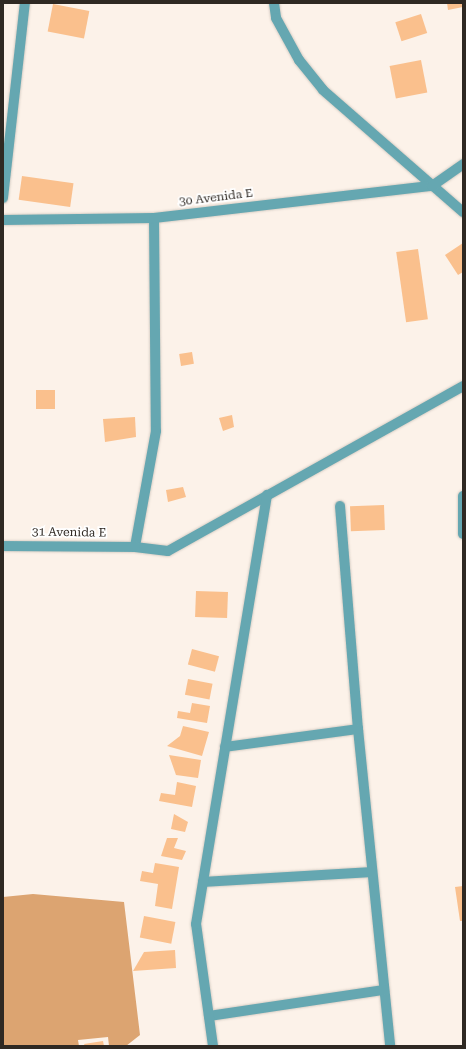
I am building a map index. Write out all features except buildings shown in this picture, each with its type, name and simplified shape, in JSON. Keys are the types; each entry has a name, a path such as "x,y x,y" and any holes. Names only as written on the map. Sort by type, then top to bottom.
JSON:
{"street":[{"path":"3,198 25,3"},
{"path":"274,3 276,18 299,60 323,90 463,212"},
{"path":"432,186 463,164"},
{"name":"30 Avenida E","path":"3,220 154,218 432,186"},
{"path":"135,547 156,431 154,218"},
{"name":"31 Avenida E","path":"3,546 135,547 168,551 463,386"},
{"path":"213,1046 196,924 267,495"},
{"path":"463,496 460,504 463,534"},
{"path":"340,506 358,729 390,1046"},
{"path":"225,747 358,729"},
{"path":"203,882 372,872"},
{"path":"209,1016 384,990"}],"shaded area":[{"path":"33,894 124,902 140,1035 126,1046 109,1046 108,1037 78,1040 79,1046 3,1046 3,897"}]}
